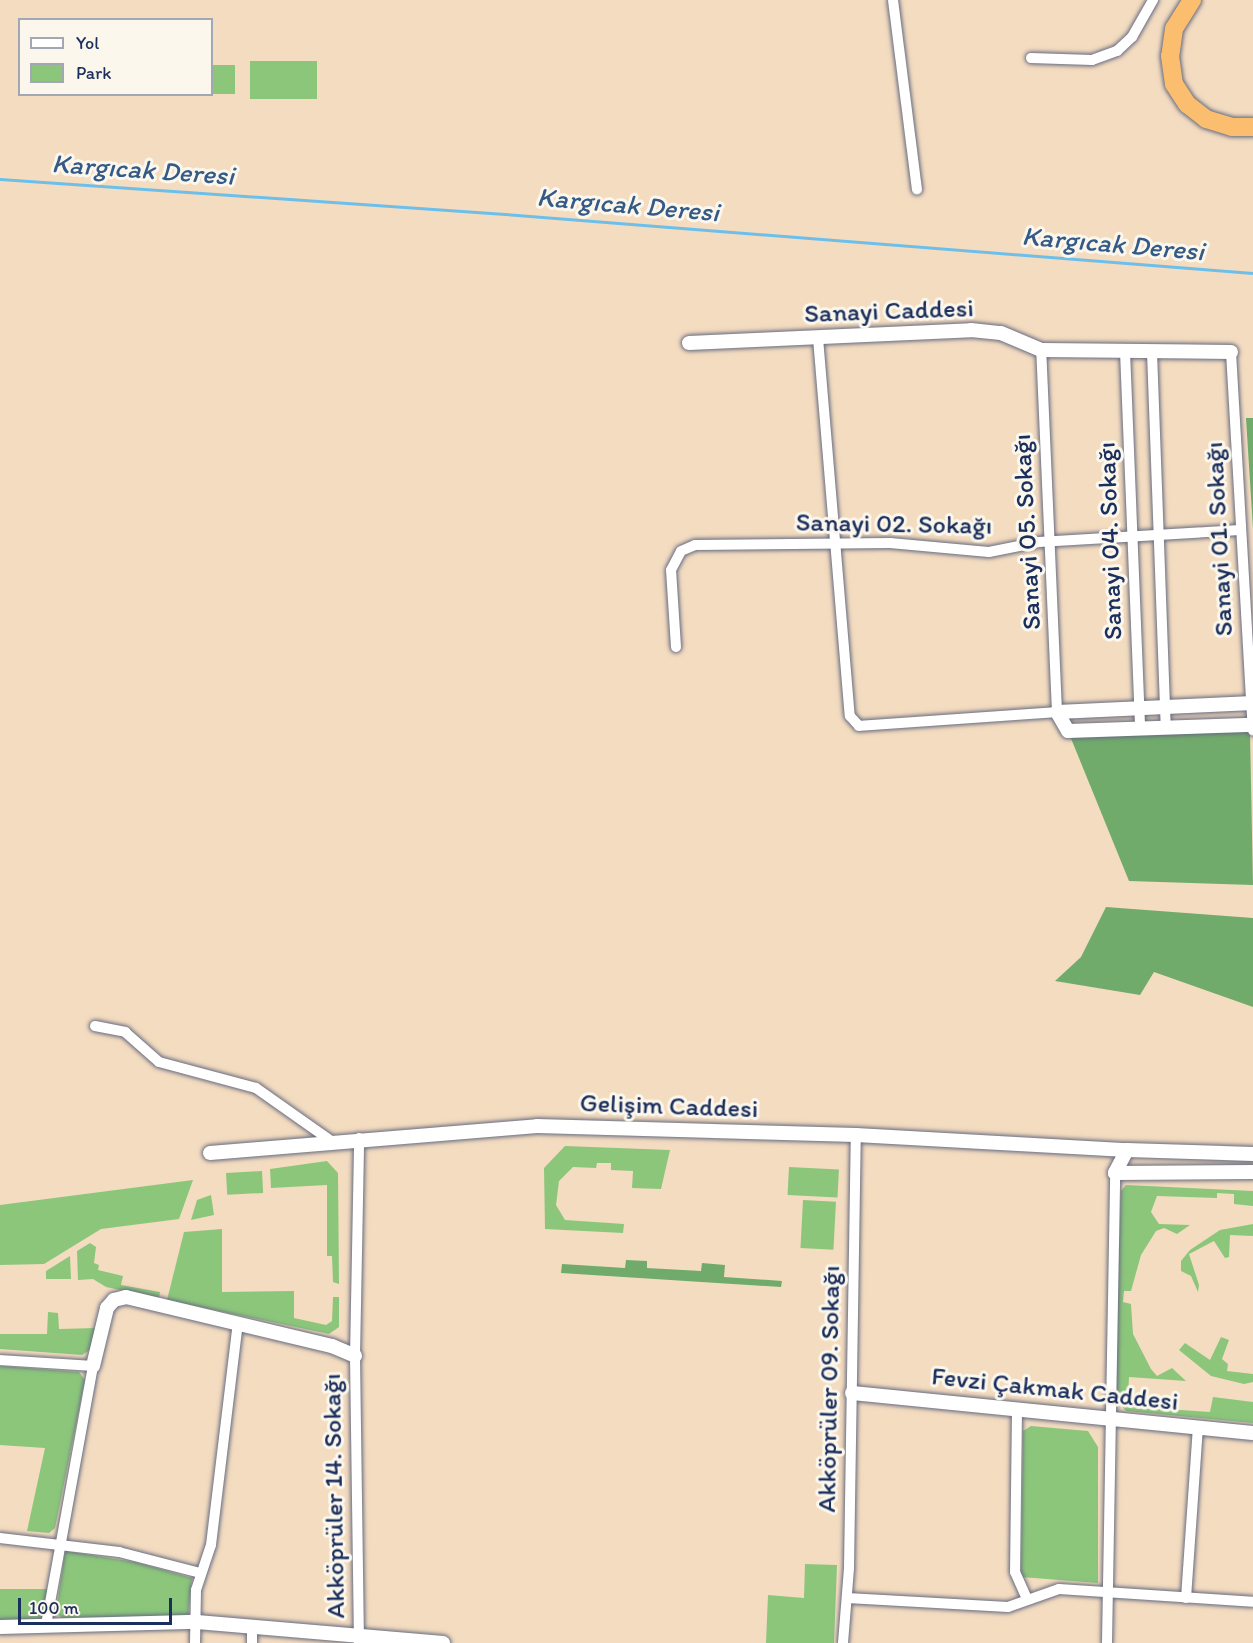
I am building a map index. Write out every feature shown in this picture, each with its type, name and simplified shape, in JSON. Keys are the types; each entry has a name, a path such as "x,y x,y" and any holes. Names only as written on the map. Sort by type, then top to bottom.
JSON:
{"highway":[{"path":"1192,0 1174,29 1170,56 1174,84 1187,104 1206,118 1232,127 1253,127"}],"street":[{"path":"893,0 917,189"},
{"path":"1031,58 1092,60 1117,51 1132,37 1153,0"},
{"name":"Sanayi Caddesi","path":"689,343 980,331 1001,333 1041,350 1231,352"},
{"path":"818,338 853,722 869,726 1057,712 1251,703"},
{"name":"Sanayi 05. Sokağı","path":"1041,350 1057,712"},
{"name":"Sanayi 04. Sokağı","path":"1125,351 1140,729"},
{"path":"1152,352 1166,728"},
{"name":"Sanayi 01. Sokağı","path":"1231,352 1252,726"},
{"name":"Sanayi 02. Sokağı","path":"676,647 670,582 674,559 681,551 694,545 912,544 989,552 1050,541 1132,534 1240,530"},
{"path":"1057,712 1068,731 1252,726"},
{"path":"95,1026 125,1032 159,1062 256,1088 331,1141"},
{"name":"Gelişim Caddesi","path":"210,1153 359,1138 537,1126 856,1135 1127,1150 1253,1154"},
{"name":"Akköprüler 09. Sokağı","path":"843,1643 847,1598 856,1135"},
{"name":"Akköprüler 14. Sokağı","path":"359,1138 355,1356 359,1640"},
{"path":"1107,1643 1108,1420 1115,1173 1127,1150"},
{"path":"1115,1173 1253,1172"},
{"path":"46,1624 93,1366 107,1308 119,1298 332,1346 355,1356"},
{"path":"195,1643 196,1590 211,1545 238,1323"},
{"path":"0,1360 93,1366"},
{"name":"Fevzi Çakmak Caddesi","path":"852,1393 1253,1433"},
{"path":"1017,1410 1016,1572 1027,1599"},
{"path":"1186,1598 1198,1428"},
{"path":"0,1538 127,1554 200,1573"},
{"path":"847,1598 1008,1607 1050,1590 1253,1602"},
{"path":"0,1627 46,1624 197,1622 359,1640 443,1643"},
{"path":"252,1627 252,1643"}],"green space":[{"path":"250,61 317,61 317,99 250,99"},
{"path":"213,65 235,65 235,94 213,94"},
{"path":"1246,418 1253,418 1253,529"},
{"path":"1250,732 1253,885 1129,881 1070,736"},
{"path":"1106,907 1253,918 1253,1007 1154,972 1140,995 1055,981 1081,957"},
{"path":"565,1146 670,1150 661,1189 632,1188 633,1171 611,1170 611,1163 597,1163 596,1168 573,1167 559,1181 556,1205 565,1220 624,1224 623,1233 545,1229 544,1168"},
{"path":"327,1161 338,1173 339,1284 333,1282 332,1256 327,1256 327,1185 271,1188 270,1169"},
{"path":"789,1167 839,1170 837,1198 788,1195"},
{"path":"262,1171 263,1193 227,1195 226,1173"},
{"path":"193,1180 179,1219 101,1229 44,1264 0,1265 0,1205"},
{"path":"1126,1185 1253,1191 1253,1206 1234,1204 1234,1194 1217,1193 1217,1198 1157,1196 1151,1212 1159,1224 1190,1225 1177,1234 1164,1228 1156,1231 1141,1255 1131,1291 1124,1291 1123,1302 1131,1304 1133,1334 1151,1369 1157,1376 1172,1368 1186,1381 1129,1377 1128,1397 1145,1398 1151,1402 1151,1408 1210,1412 1213,1397 1253,1402 1253,1423 1126,1411 1114,1397 1121,1191"},
{"path":"211,1195 214,1215 191,1220 197,1200"},
{"path":"803,1200 836,1202 833,1250 800,1248"},
{"path":"1253,1224 1253,1236 1230,1235 1229,1257 1225,1258 1214,1241 1189,1254 1199,1285 1198,1292 1191,1276 1181,1271 1181,1261 1190,1250 1220,1230"},
{"path":"222,1229 222,1292 294,1291 294,1318 326,1325 332,1321 333,1297 339,1297 339,1327 329,1334 167,1300 184,1232"},
{"path":"90,1243 96,1247 94,1263 99,1265 98,1270 123,1276 121,1285 160,1292 159,1298 106,1287 93,1279 78,1280 77,1251"},
{"path":"70,1256 71,1279 46,1279 46,1271"},
{"path":"626,1260 647,1261 647,1268 701,1271 702,1263 725,1265 724,1277 782,1281 781,1287 561,1273 562,1264 625,1268"},
{"path":"48,1312 58,1313 59,1329 96,1328 91,1349 82,1355 0,1349 0,1334 47,1334"},
{"path":"1221,1337 1229,1340 1222,1359 1228,1364 1227,1371 1253,1374 1253,1382 1244,1384 1211,1376 1179,1350 1185,1343 1210,1360"},
{"path":"0,1366 79,1372 85,1380 55,1528 49,1533 27,1531 45,1448 0,1445"},
{"path":"1031,1426 1088,1431 1098,1447 1098,1583 1021,1577 1023,1431"},
{"path":"65,1551 135,1562 192,1578 188,1616 62,1618 56,1613"},
{"path":"805,1564 837,1565 834,1643 766,1643 768,1595 804,1598"},
{"path":"0,1589 48,1589 42,1619 0,1621"}],"waterway":[{"name":"Kargıcak Deresi","path":"0,179 505,214 1253,273"}]}
